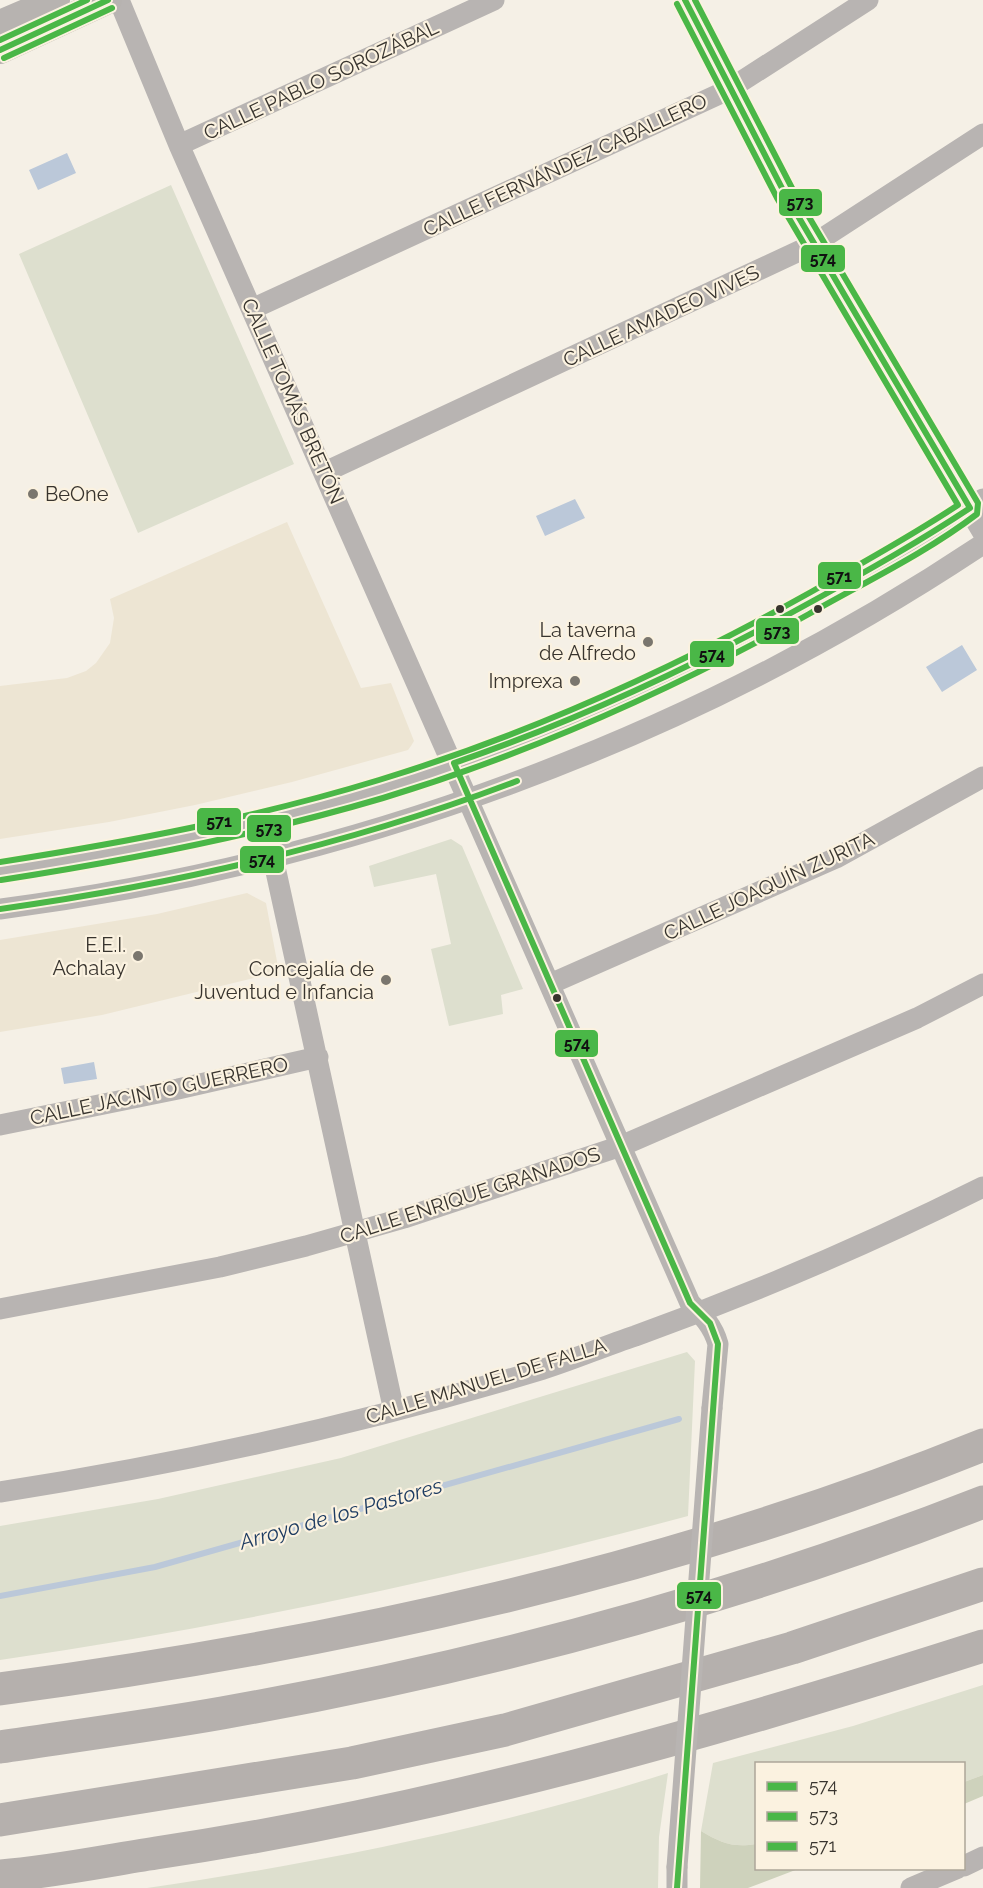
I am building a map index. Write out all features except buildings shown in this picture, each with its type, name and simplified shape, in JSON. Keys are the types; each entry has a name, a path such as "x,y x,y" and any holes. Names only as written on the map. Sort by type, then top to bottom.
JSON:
{"highway":[{"path":"0,1689 148,1669 280,1647 416,1619 661,1554 782,1518 911,1474 983,1445"},
{"path":"0,1747 222,1713 454,1665 597,1629 738,1588 983,1502"},
{"path":"0,1820 341,1765 505,1730 792,1648 983,1584"},
{"path":"0,1876 225,1843 370,1815 530,1780 764,1715 983,1647"}],"street":[{"path":"0,50 15,26 56,0"},
{"path":"15,26 108,0"},
{"name":"CALLE TOMÁS BRETÓN","path":"119,0 179,145 454,763 690,1303 710,1323 718,1344 677,1878"},
{"name":"CALLE PABLO SOROZÁBAL","path":"179,145 494,0"},
{"path":"686,0 728,90 812,245 976,504 983,533"},
{"name":"CALLE FERNÁNDEZ CABALLERO","path":"252,309 728,90 868,0"},
{"name":"CALLE AMADEO VIVES","path":"325,472 812,245 983,134"},
{"path":"0,871 68,861 185,838 405,781 502,748 632,694 718,654 928,536 976,504"},
{"path":"0,909 141,887 273,858 338,842 470,801 643,730 735,688 835,636 983,544"},
{"name":"CALLE JOAQUÍN ZURITA","path":"550,984 836,858 983,777"},
{"path":"273,858 394,1412"},
{"name":"CALLE ENRIQUE GRANADOS","path":"0,1309 220,1267 356,1232 621,1146 917,1018 983,984"},
{"name":"CALLE JACINTO GUERRERO","path":"0,1125 178,1089 318,1056"},
{"name":"CALLE MANUEL DE FALLA","path":"0,1491 86,1479 257,1443 394,1412 538,1370 806,1271 983,1187"},
{"path":"965,1865 983,1857"},
{"path":"911,1888 956,1870"}],"shaded area":[{"path":"287,522 361,688 391,683 414,741 408,750 292,782 195,805 109,822 0,839 0,686 67,678 86,671 96,663 110,643 114,618 110,599"},
{"name":"E.E.I. Achalay","path":"247,893 266,903 279,972 102,1015 0,1032 0,940 157,914"}],"green space":[{"path":"171,185 294,464 138,533 19,254"},
{"path":"451,839 462,846 523,989 501,995 503,1014 449,1026 431,949 451,944 436,874 374,887 369,866"},
{"path":"687,1352 695,1361 688,1516 518,1559 260,1616 0,1660 0,1526 158,1499 341,1458"},
{"path":"983,1685 983,1775 965,1782 965,1762 755,1762 755,1844 728,1843 701,1831 713,1763 853,1726"},
{"path":"668,1773 659,1837 658,1888 147,1888 278,1867 410,1841 541,1810"},
{"path":"983,1775 983,1796 965,1804 965,1782"},
{"path":"701,1831 728,1844 755,1844 755,1870 795,1870 748,1888 700,1888"}],"water":[{"path":"67,153 76,173 38,190 29,170"},
{"path":"575,499 585,518 545,536 536,516"},
{"path":"962,645 977,670 942,692 926,667"},
{"path":"94,1062 97,1079 64,1084 61,1068"}],"waterway":[{"name":"Arroyo de los Pastores","path":"0,1596 155,1567 679,1419"}],"transit line":[{"name":"571","path":"0,40 87,0"},
{"name":"574","path":"0,50 108,0"},
{"name":"574","path":"677,1888 718,1344 710,1323 690,1303 454,763 549,728 641,688 732,644 915,543 970,508 785,194 685,0"},
{"name":"573","path":"1,880 146,855 289,824 383,798 493,761 601,717 758,642 895,567 937,542 977,514 978,503 793,190 695,0"},
{"name":"571","path":"0,862 143,837 285,806 379,780 491,742 600,698 707,647 811,592 958,505 777,198 677,4"},
{"name":"573","path":"4,58 112,8"},
{"name":"574","path":"0,909 132,887 262,860 390,824 517,781"}],"place":[{"name":"BeOne","path":"33,494"},
{"name":"La taverna de Alfredo","path":"648,642"},
{"name":"Imprexa","path":"575,681"},
{"name":"E.E.I. Achalay","path":"138,956"},
{"name":"Concejalía de Juventud e Infancia","path":"386,980"}]}
